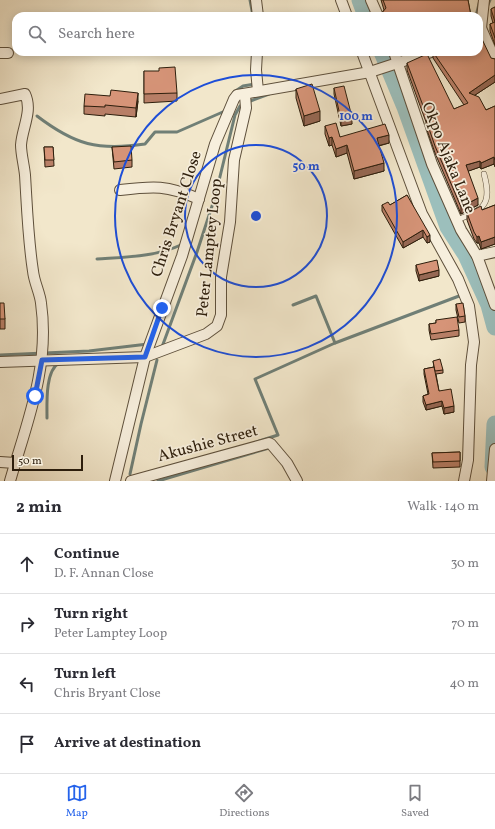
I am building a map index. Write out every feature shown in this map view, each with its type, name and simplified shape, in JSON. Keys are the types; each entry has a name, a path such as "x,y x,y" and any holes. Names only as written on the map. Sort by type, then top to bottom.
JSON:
{"street":[{"path":"256,0 258,12"},
{"path":"341,0 346,12"},
{"path":"371,0 376,12"},
{"path":"482,12 484,0"},
{"path":"483,35 495,60"},
{"path":"257,56 258,91"},
{"path":"364,56 422,214 454,273 469,306 474,342 471,365 468,460 464,481"},
{"name":"Okpo Ajaka Lane","path":"396,56 422,139 457,220 477,256 495,304"},
{"name":"Chris Bryant Close","path":"115,481 145,357 182,256 215,144 237,95 245,95 258,91 370,72 420,56"},
{"path":"0,99 25,94 28,115 21,145 25,172 28,239 35,285 41,303 42,360 30,419 10,481"},
{"name":"Peter Lamptey Loop","path":"0,362 145,357 195,339 217,326 220,315 221,277 231,216 234,160 246,108 245,95"},
{"path":"120,190 159,187 177,189 199,199"},
{"path":"477,256 495,252"},
{"name":"Akushie Street","path":"131,481 269,443 287,463 296,481"},
{"path":"492,481 495,449"},
{"path":"0,462 15,463"}],"lane":[{"path":"457,220 479,209 488,200 489,190 484,174"}],"building":[{"path":"383,0 468,0 470,12 383,12 386,8"},
{"path":"495,7 495,22 491,9"},
{"path":"495,22 495,38 490,24"},
{"path":"483,41 491,58 495,59 495,75 469,93 479,97 486,110 495,106 495,160 494,157 481,163 480,161 466,165 478,198 461,207 435,146 426,120 428,119 407,63 423,56 428,56 454,109 468,103 436,56 483,56"},
{"path":"175,67 177,93 144,94 144,71 159,71 159,68"},
{"path":"312,84 320,111 304,116 296,89"},
{"path":"344,86 352,117 341,120 334,88"},
{"path":"111,90 138,93 136,108 105,105 105,107 84,106 85,94 110,96"},
{"path":"336,123 340,137 385,124 389,135 377,138 384,163 354,171 347,145 336,149 332,137 329,138 325,126"},
{"path":"131,146 132,160 114,162 112,147"},
{"path":"44,147 53,147 54,160 45,160"},
{"path":"407,195 430,235 427,237 423,230 403,242 382,205 388,202 390,205"},
{"path":"495,205 495,237 481,242 479,236 477,237 474,232 467,213 481,206 482,210"},
{"path":"437,260 439,270 419,275 416,265"},
{"path":"0,303 4,303 5,319 0,319"},
{"path":"463,303 465,316 459,317 456,304"},
{"path":"457,317 459,330 431,334 429,324 436,323 436,320"},
{"path":"440,359 443,370 435,371 433,361"},
{"path":"434,367 439,391 451,389 454,406 444,408 442,401 426,405 423,396 429,394 424,369"},
{"path":"460,452 460,461 433,462 432,453"}],"waterway":[{"path":"250,0 252,12"},
{"path":"360,0 364,12"},
{"path":"477,12 480,0"},
{"path":"487,7 490,0"},
{"path":"384,56 405,107 448,227 466,255 489,305 495,327"},
{"path":"398,90 400,80"},
{"path":"234,92 243,86 255,84"},
{"path":"248,102 269,94"},
{"path":"162,347 197,252 215,197 235,115 240,106 243,104"},
{"path":"37,116 63,134 75,139 88,144 114,147 145,144 155,132 177,132 225,111"},
{"path":"97,259 152,254 183,244"},
{"path":"293,305 316,296 335,343 459,296"},
{"path":"256,442 278,435 255,379 335,343"},
{"path":"0,355 89,351 148,344"},
{"path":"130,474 157,360"},
{"path":"47,418 49,380 54,367 59,363"},
{"path":"493,467 495,424"},
{"path":"158,481 269,448"}],"route":[{"path":"35,396 42,360 145,357 162,308"}]}
